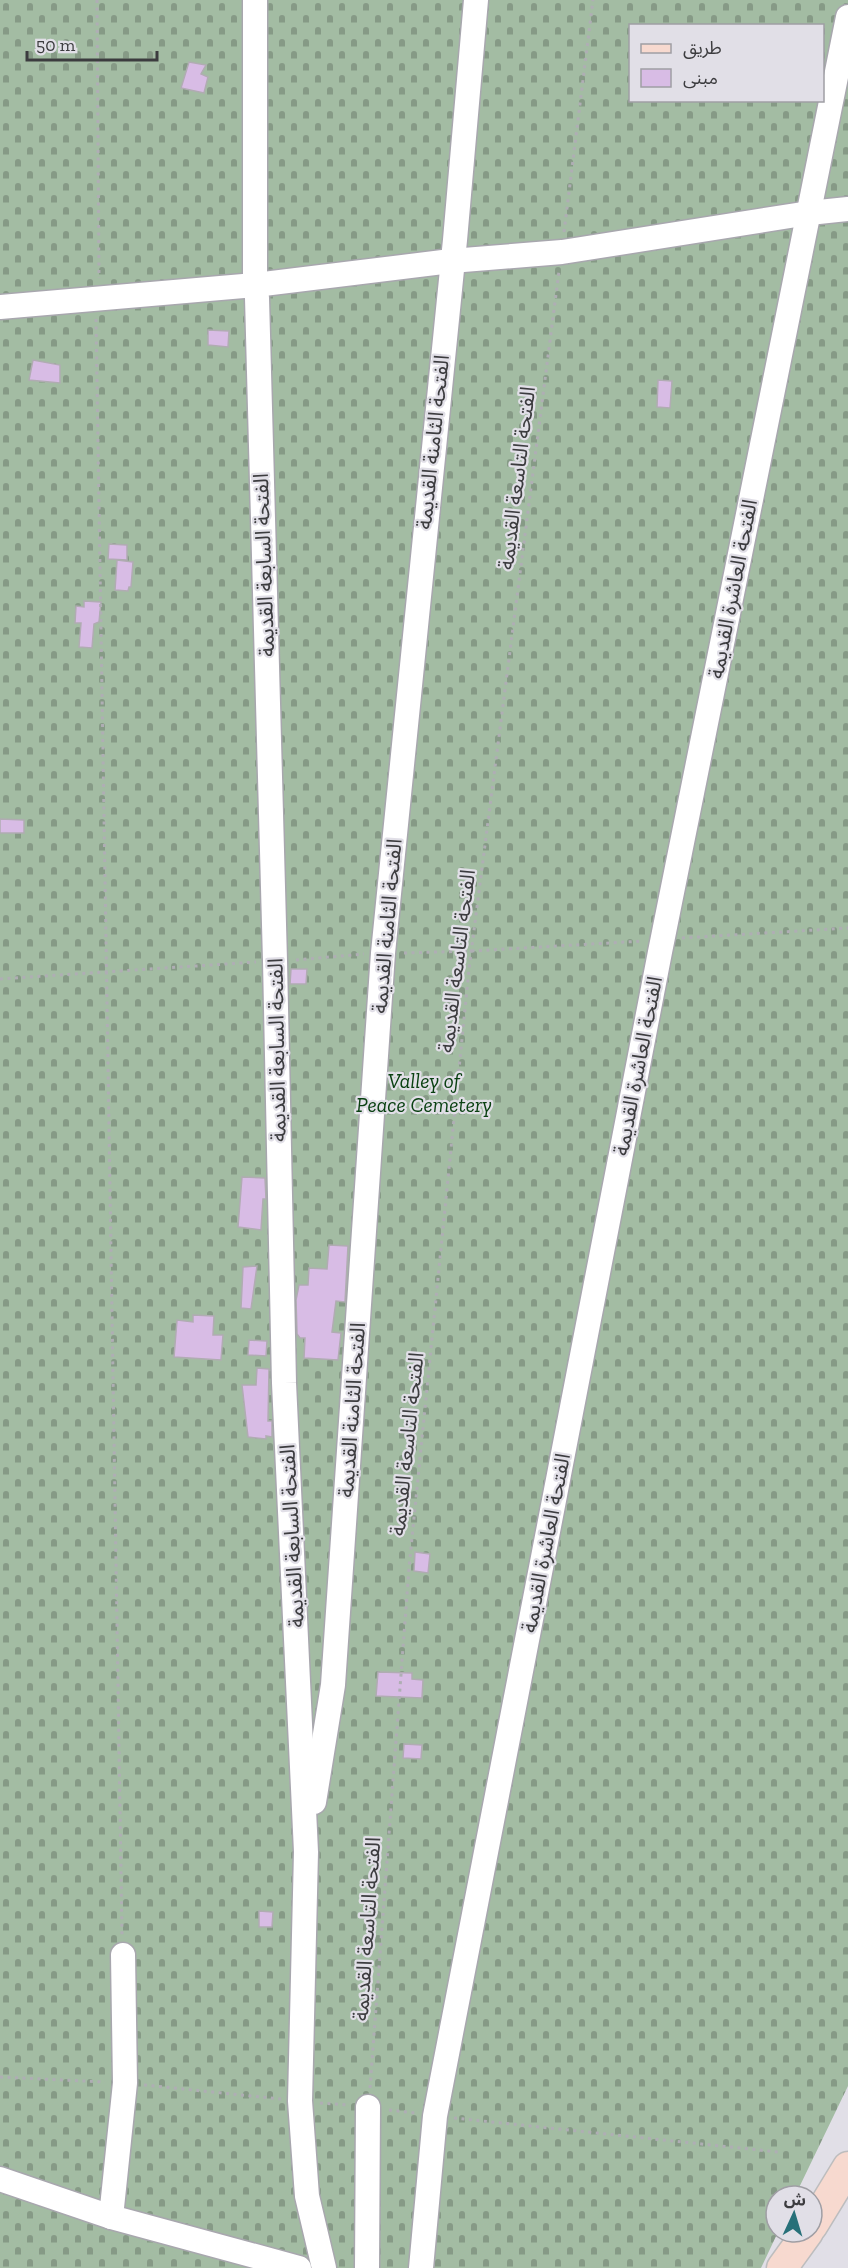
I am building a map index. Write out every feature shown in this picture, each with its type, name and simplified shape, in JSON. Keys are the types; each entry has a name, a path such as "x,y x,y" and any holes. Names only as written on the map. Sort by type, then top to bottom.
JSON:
{"main road":[{"path":"824,2206 848,2167"},
{"path":"782,2268 799,2244"}],"street":[{"name":"الفتحة السابعة القديمة","path":"255,0 255,285 275,961 284,1383 306,1852 300,2101 307,2196 324,2268"},
{"name":"الفتحة الثامنة القديمة","path":"306,1852 333,1685 383,953 476,0"},
{"name":"الفتحة العاشرة القديمة","path":"421,2268 435,2116 663,939 848,17"},
{"path":"0,306 255,285 451,261 562,252 809,213 848,209"},
{"path":"111,2217 125,2083 123,1955"},
{"path":"367,2268 368,2107"},
{"path":"0,2179 111,2217 299,2268"}],"path":[{"path":"97,0 99,297 95,300 123,1955"},
{"name":"الفتحة التاسعة القديمة","path":"368,2107 409,1568 472,951 593,0"},
{"path":"0,979 383,953 472,951 848,928"}],"green space":[{"name":"Valley of Peace Cemetery","path":"0,0 848,0 848,2086 801,2184 764,2184 764,2244 772,2244 761,2268 0,2268"}],"building":[{"path":"189,62 206,65 201,74 208,77 204,93 181,88"},
{"path":"208,330 229,331 228,347 208,345"},
{"path":"33,360 60,365 60,383 29,380"},
{"path":"658,380 672,381 670,408 657,407"},
{"path":"109,544 127,545 127,560 108,559"},
{"path":"117,560 133,562 131,587 128,591 115,590"},
{"path":"84,601 101,602 99,622 94,624 92,648 79,647 81,623 75,623 76,606 84,607"},
{"path":"0,819 24,820 24,833 0,833"},
{"path":"291,969 307,969 306,984 290,984"},
{"path":"242,1177 265,1178 266,1199 263,1199 261,1230 238,1227"},
{"path":"329,1245 348,1246 345,1302 336,1301 332,1332 341,1333 338,1360 304,1358 305,1338 300,1338 297,1334 296,1300 299,1285 308,1285 309,1268 327,1269"},
{"path":"257,1266 251,1309 241,1308 243,1267"},
{"path":"193,1315 214,1316 213,1335 223,1335 221,1360 174,1357 177,1320 193,1322"},
{"path":"249,1340 267,1341 266,1356 248,1355"},
{"path":"257,1368 269,1369 268,1421 272,1421 272,1437 266,1436 266,1439 248,1437 242,1385 256,1385"},
{"path":"415,1552 430,1554 428,1573 414,1571"},
{"path":"378,1672 412,1673 412,1679 423,1680 422,1698 376,1696"},
{"path":"404,1744 422,1745 421,1759 403,1758"},
{"path":"259,1911 273,1912 272,1927 259,1927"}]}
